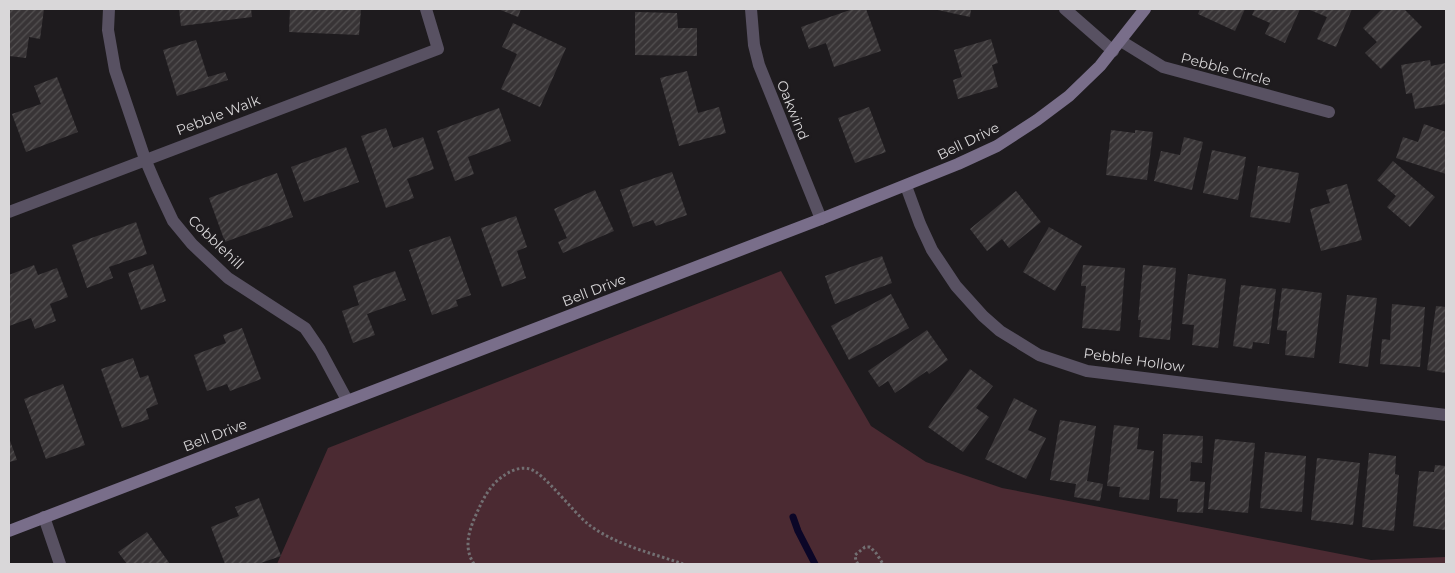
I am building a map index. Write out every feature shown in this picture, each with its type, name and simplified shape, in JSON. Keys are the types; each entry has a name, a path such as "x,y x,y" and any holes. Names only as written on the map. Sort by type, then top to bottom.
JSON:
{"street":[{"name":"Cobblehill","path":"109,9 108,30 115,70 145,158 173,221 192,244 228,278 305,328 320,350 347,400"},
{"name":"Pebble Walk","path":"9,212 145,158 438,49 426,9"},
{"name":"Oakwind","path":"751,9 754,45 759,65 821,220"},
{"path":"1065,9 1113,52"},
{"name":"Bell Drive","path":"9,531 821,220 958,164 997,146 1069,96 1113,52 1145,9"},
{"name":"Pebble Circle","path":"1122,41 1163,67 1329,112"},
{"name":"Pebble Hollow","path":"906,186 932,250 956,286 983,316 1000,331 1039,355 1087,371 1446,415"},
{"path":"44,517 55,554 60,564"}],"path":[{"path":"474,564 467,545 471,526 484,494 500,478 514,469 530,469 541,476 588,524 609,538 683,564"},
{"path":"858,564 855,556 865,548 870,547 883,564"}],"shaded area":[{"path":"781,271 871,426 926,462 1002,488 1371,560 1446,557 1446,564 277,564 328,448"}],"building":[{"path":"9,9 44,9 40,39 29,37 26,58 9,56"},
{"path":"179,9 251,9 252,17 181,26"},
{"path":"290,9 361,9 359,35 289,32"},
{"path":"498,9 521,9 518,17"},
{"path":"853,9 866,9 881,51 834,67 826,43 809,49 801,27"},
{"path":"933,9 971,9 970,17"},
{"path":"1200,9 1245,9 1235,31 1198,14"},
{"path":"1255,9 1300,9 1285,43 1265,34 1270,23 1252,15"},
{"path":"1311,9 1352,9 1336,47 1317,39 1327,17"},
{"path":"1382,9 1404,9 1422,27 1381,69 1365,53 1377,42 1363,28"},
{"path":"635,12 677,13 678,28 697,28 697,56 635,55"},
{"path":"513,23 566,48 540,107 501,89 517,54 502,47"},
{"path":"991,39 998,63 992,65 998,87 958,99 953,80 962,77 954,50"},
{"path":"196,40 208,77 225,72 228,80 177,96 163,50"},
{"path":"1430,60 1431,66 1446,63 1446,104 1415,109 1412,93 1406,94 1401,65"},
{"path":"687,71 698,113 719,107 726,133 679,146 660,78"},
{"path":"57,77 78,132 26,152 12,114 41,104 34,86"},
{"path":"869,107 886,152 855,163 838,118"},
{"path":"499,108 511,141 468,157 474,174 455,181 437,131"},
{"path":"1424,124 1446,132 1446,174 1396,158 1403,137 1418,142"},
{"path":"386,128 393,148 423,137 434,169 407,179 414,198 386,208 361,136"},
{"path":"1111,130 1135,133 1135,130 1153,132 1147,180 1106,175"},
{"path":"1184,137 1203,142 1192,190 1154,181 1161,151 1180,155"},
{"path":"346,147 359,182 304,202 291,167"},
{"path":"1212,150 1246,157 1238,200 1203,193"},
{"path":"1393,161 1435,197 1410,227 1387,207 1396,196 1377,180"},
{"path":"1258,166 1299,173 1290,223 1250,217"},
{"path":"672,172 687,215 656,226 653,220 633,227 620,190"},
{"path":"277,173 293,217 225,242 209,198"},
{"path":"1347,184 1362,240 1321,251 1310,209 1330,203 1326,190"},
{"path":"595,190 614,231 563,253 558,242 567,238 554,209"},
{"path":"1016,191 1041,222 1009,248 1002,239 987,251 970,229"},
{"path":"516,216 527,247 517,251 526,278 502,287 481,228"},
{"path":"136,222 147,254 109,267 113,278 87,288 72,245"},
{"path":"1049,227 1082,246 1055,291 1023,272"},
{"path":"450,236 471,295 456,300 458,306 432,315 409,250"},
{"path":"882,256 892,283 835,304 825,276"},
{"path":"153,264 166,301 141,310 128,273"},
{"path":"34,265 38,275 57,268 68,297 50,304 56,321 35,329 31,318 9,326 9,275"},
{"path":"1083,265 1125,268 1120,331 1082,328 1086,286 1081,286"},
{"path":"1143,265 1176,268 1170,340 1139,337 1141,320 1138,320"},
{"path":"395,271 406,300 367,314 375,335 353,343 342,311 359,305 353,286"},
{"path":"1188,274 1226,279 1218,348 1192,345 1194,325 1182,324"},
{"path":"1241,285 1276,289 1269,344 1253,342 1252,349 1233,346"},
{"path":"1282,288 1322,293 1314,358 1285,355 1287,331 1277,330"},
{"path":"891,294 909,328 849,360 831,326"},
{"path":"1347,295 1377,298 1368,367 1339,363"},
{"path":"1392,304 1425,307 1420,367 1380,364 1382,339 1390,340"},
{"path":"1436,306 1446,307 1446,373 1427,370"},
{"path":"242,328 261,379 230,391 227,384 207,391 194,355 226,343 223,335"},
{"path":"927,330 948,360 929,374 927,371 895,393 888,381 879,387 868,371"},
{"path":"133,358 140,378 148,375 158,404 146,409 149,419 122,428 101,369"},
{"path":"970,369 993,386 976,408 989,417 963,452 928,427"},
{"path":"63,384 85,445 46,459 24,399"},
{"path":"1014,398 1037,410 1028,430 1046,438 1026,479 985,459"},
{"path":"1060,420 1096,426 1087,481 1103,484 1100,501 1074,497 1076,484 1050,480"},
{"path":"1114,425 1139,428 1137,449 1154,451 1149,500 1119,497 1120,487 1107,486"},
{"path":"1163,434 1203,436 1202,463 1191,462 1190,481 1205,482 1203,513 1177,512 1178,499 1160,498"},
{"path":"9,438 17,460 9,462"},
{"path":"1215,439 1255,443 1248,513 1208,509"},
{"path":"1265,452 1306,456 1302,512 1260,508"},
{"path":"1369,453 1396,456 1395,474 1399,475 1394,531 1362,527"},
{"path":"1317,458 1360,463 1353,525 1311,520"},
{"path":"1435,465 1446,466 1445,530 1413,526 1419,471 1434,472"},
{"path":"259,498 281,556 258,564 225,564 211,527 239,516 235,507"},
{"path":"147,532 170,564 127,564 118,552"}],"waterway":[{"path":"793,517 815,564"}]}
